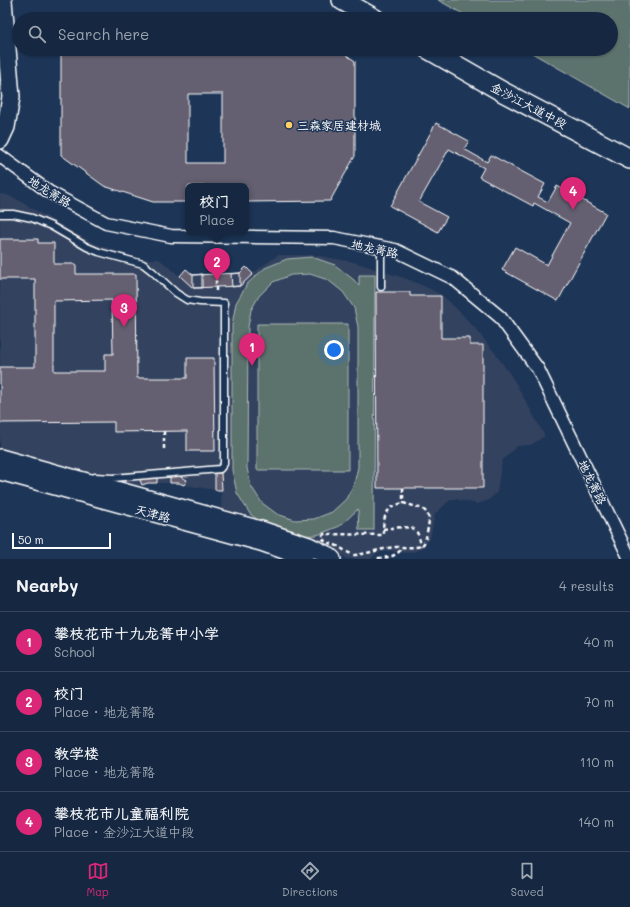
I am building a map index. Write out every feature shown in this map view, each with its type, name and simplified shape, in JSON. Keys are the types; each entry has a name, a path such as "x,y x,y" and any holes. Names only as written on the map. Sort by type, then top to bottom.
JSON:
{"main road":[{"path":"0,140 6,127 11,97 2,0"},
{"path":"342,0 363,12"},
{"name":"金沙江大道中段","path":"440,56 504,92 630,159"},
{"path":"0,458 264,531 309,546 332,559"},
{"name":"天津路","path":"0,472 261,542 304,559"}],"street":[{"name":"地龙箐路","path":"0,156 49,192 106,223 171,236 334,238 395,250 454,278 500,317 538,369 630,559"}],"lane":[{"path":"0,214 13,214 32,218 51,226 98,252 143,264 176,293 187,300 224,303 224,464 220,469 113,478 89,477 66,472 0,452"},
{"path":"381,248 381,287"}],"path":[{"path":"216,273 216,302"},
{"path":"164,431 164,451"},
{"path":"404,488 404,503"},
{"path":"404,503 423,508 429,517 430,522 425,542 421,546 382,549 354,555 337,546 323,541 322,539 324,534 383,535 384,518 388,510 404,503"},
{"path":"383,529 402,527 412,528 416,531 421,546"},
{"path":"378,559 391,557 404,547"}],"shaded area":[{"path":"0,194 7,195 18,200 96,244 140,259 159,259 180,276 186,269 193,275 240,273 246,267 253,273 278,255 314,255 354,262 424,286 442,295 475,328 514,380 545,436 531,445 517,446 502,461 497,492 489,500 477,504 456,499 450,500 435,514 430,539 423,547 414,552 405,553 389,551 377,553 371,559 347,559 339,553 222,516 221,490 179,483 148,483 122,490 0,454"}],"green space":[{"path":"438,0 630,0 630,109 537,56 618,56 618,12 459,12"},
{"path":"312,257 335,265 354,280 359,286 359,275 375,275 374,530 359,530 358,509 340,526 317,535 293,536 270,529 250,514 237,493 232,470 232,325 236,303 247,284 265,268 287,259","holes":["310,274 328,280 343,292 354,308 358,327 358,467 354,484 346,499 332,512 314,519 295,520 277,514 262,503 251,486 247,468 248,327 251,310 259,296 273,282 291,275"]},
{"path":"257,324 348,324 348,470 257,470"}],"building":[{"name":"三森家居建材城","path":"61,56 348,56 355,61 355,156 330,201 249,202 249,183 185,183 185,202 153,202 104,186 61,155","holes":["188,94 223,94 223,163 188,163"]},
{"path":"436,123 469,141 464,149 487,162 491,155 545,184 538,197 548,202 557,186 606,213 558,301 502,270 515,247 547,265 570,223 534,203 533,206 479,177 484,168 449,149 419,202 447,217 438,232 390,206"},
{"path":"0,239 38,239 38,243 54,243 54,264 76,264 76,274 136,274 137,378 187,378 187,358 214,358 215,451 187,451 187,431 114,432 114,422 0,423 0,367 35,367 35,279 0,279","holes":["112,300 113,354 105,354 105,371 54,371 54,301"]},
{"path":"246,267 253,274 240,286 232,287 231,274 240,273"},
{"path":"186,269 193,275 202,274 202,288 193,288 180,276"},
{"path":"240,273 240,286 193,288 193,275"},
{"path":"376,292 410,292 410,296 441,296 441,338 470,338 470,345 483,345 483,488 377,488"},
{"path":"215,473 221,473 222,490 215,490"},
{"path":"147,476 157,476 157,483 142,485 140,480"},
{"path":"170,476 179,476 187,480 184,485 179,483 170,483"}],"place":[{"name":"三森家居建材城","path":"289,125"},
{"name":"攀枝花市儿童福利院","path":"573,210"},
{"name":"校门","path":"217,281"},
{"name":"教学楼","path":"124,327"},
{"name":"攀枝花市十九龙箐中小学","path":"252,366"}]}
